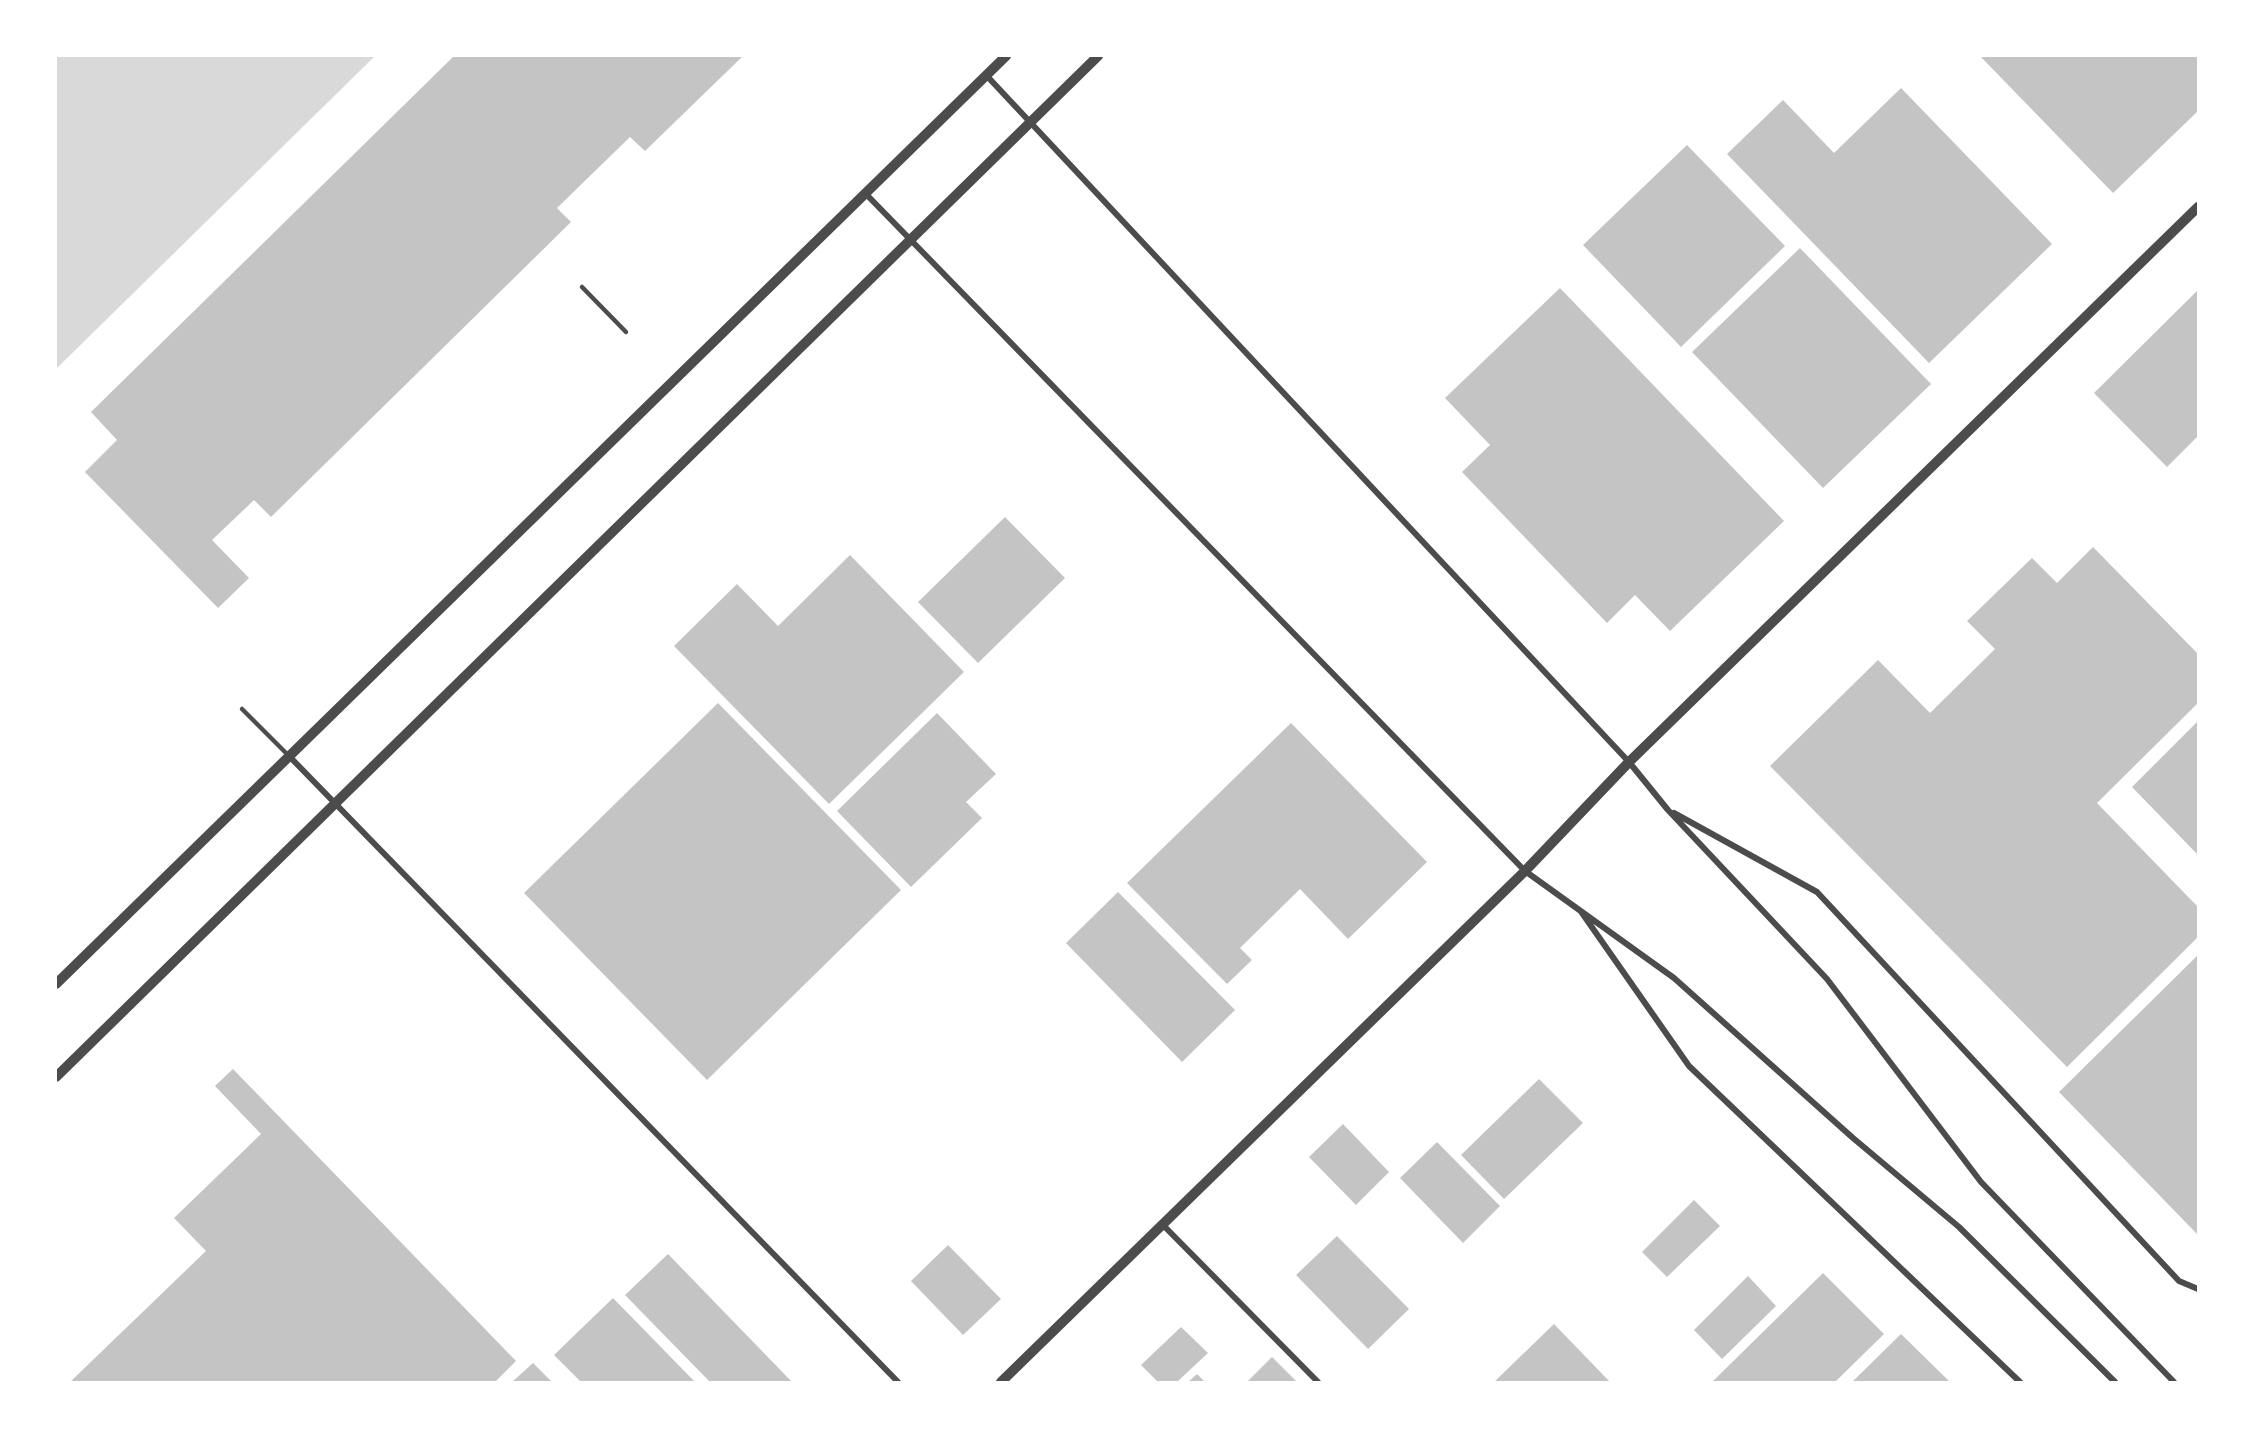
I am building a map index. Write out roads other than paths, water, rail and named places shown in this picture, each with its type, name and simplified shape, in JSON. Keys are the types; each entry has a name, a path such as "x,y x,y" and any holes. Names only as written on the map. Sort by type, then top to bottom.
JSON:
{"street":[{"path":"56,984 1006,56"},
{"path":"56,1077 1098,56"},
{"path":"986,75 1032,121 1100,197 1629,762 1668,810 1827,979 1981,1182 2174,1383"},
{"path":"865,194 1525,871 1674,978 1853,1138 1959,1227 2115,1383"},
{"path":"1001,1383 1525,871 1629,762 2198,210"},
{"path":"290,757 898,1383"},
{"path":"1668,810 1817,892 2179,1281 2199,1289"},
{"path":"1578,908 1689,1066 2020,1383"},
{"path":"1162,1225 1318,1383"}],"lane":[{"path":"582,287 627,332"},
{"path":"242,709 290,757"}]}
